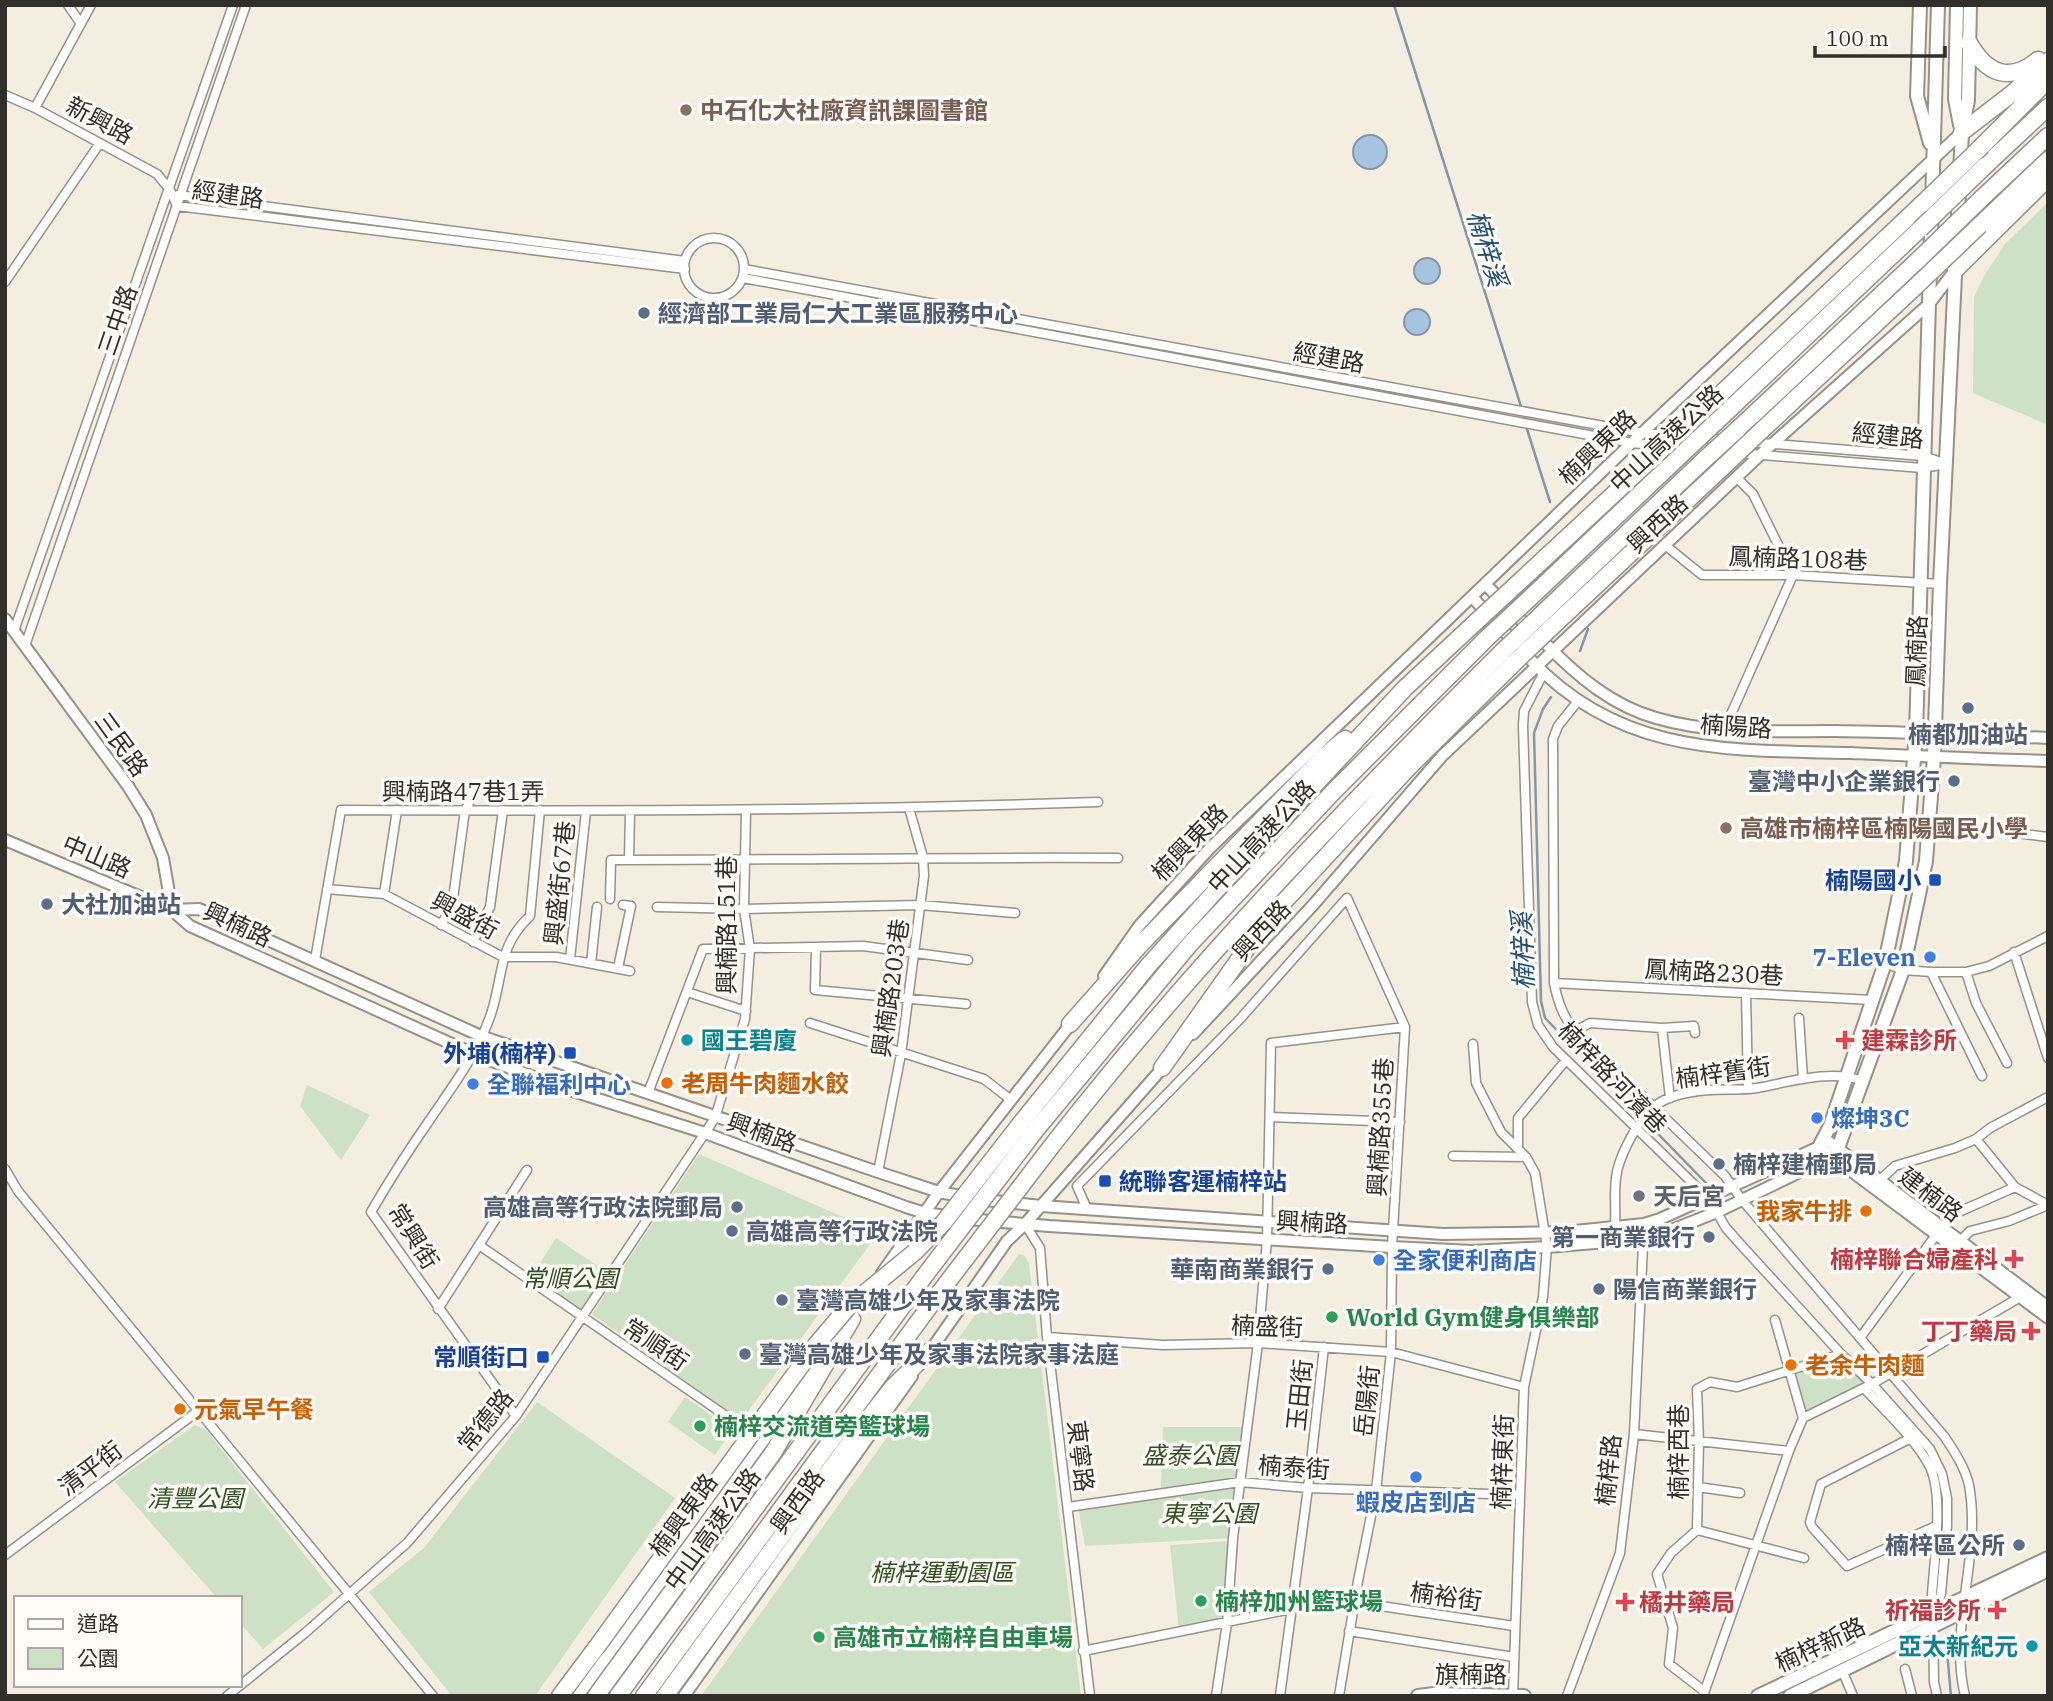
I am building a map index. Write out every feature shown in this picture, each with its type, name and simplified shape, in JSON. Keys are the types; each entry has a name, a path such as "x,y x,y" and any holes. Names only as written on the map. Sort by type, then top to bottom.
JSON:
{"highway":[{"path":"1969,43 1985,66 2000,72 2023,70 2048,52"},
{"path":"1962,132 2014,92 2048,61"},
{"path":"1070,1024 1140,945 1311,770 1405,688 1690,423 1922,204 2048,80"},
{"name":"中山高速公路","path":"618,1696 923,1278 1028,1127 1190,944 1335,791 1489,636 2048,107"},
{"name":"中山高速公路","path":"644,1696 940,1292 1121,1057 1206,960 1403,750 1508,657 1556,623 1704,460 2048,136"},
{"path":"1556,623 1730,472 1762,430 2048,160"},
{"path":"1956,269 2048,178"},
{"path":"1162,1068 1267,920 1508,657"},
{"path":"560,1696 816,1345 849,1306 916,1251 944,1222 1028,1127 1161,951 1405,688"},
{"path":"596,1696 773,1453 852,1319"},
{"path":"665,1696 857,1433 893,1387 931,1350"}],"main road":[{"path":"1920,5 1917,96 1935,157"},
{"name":"鳳楠路","path":"1822,1143 1885,963 1906,861 1916,733 1938,5"},
{"path":"1957,5 1955,99 1962,132"},
{"path":"1962,132 1968,100 1970,5"},
{"name":"鳳楠路","path":"1835,1152 1903,970 1926,862 1934,757 1948,393 1962,132"},
{"path":"1935,1619 2048,1558"},
{"path":"1960,1606 2048,1570"},
{"name":"楠梓新路","path":"1790,1696 1935,1619"},
{"name":"楠梓新路","path":"1758,1696 1935,1619"},
{"name":"旗楠路","path":"1418,1696 1524,1696"}],"street":[{"path":"68,5 82,24"},
{"path":"35,108 91,5"},
{"path":"14,631 233,5"},
{"name":"三中路","path":"25,646 246,5"},
{"name":"新興路","path":"5,95 35,108 157,174 170,190"},
{"name":"楠興東路","path":"578,1696 852,1319 939,1192 1070,1024 1139,926 1210,848 1642,433 1962,132"},
{"path":"5,282 100,143"},
{"name":"經建路","path":"170,190 180,196 685,265"},
{"name":"經建路","path":"170,190 177,206 685,265"},
{"path":"718,239 726,241 739,252 743,273 730,293 711,298 695,291 690,285 685,265 689,253 701,242 718,239"},
{"name":"興西路","path":"684,1696 1007,1241 1314,904 1442,756 1540,669 1552,650 1556,623 1591,613 1665,545 1730,472 1772,444 1929,304 1956,269"},
{"name":"經建路","path":"743,273 1642,433 1772,444 1923,462"},
{"name":"經建路","path":"743,273 1632,443 1759,454 1947,464"},
{"path":"1724,730 1793,575 1753,494 1730,472"},
{"name":"鳳楠路108巷","path":"1665,545 1702,575 1793,575 1940,584"},
{"name":"楠陽路","path":"1485,584 1552,650 1600,691 1636,711 1686,725 1724,730 1934,733 2048,738"},
{"name":"楠陽路","path":"1472,597 1540,669 1578,701 1617,723 1645,734 1681,743 1757,750 2048,761"},
{"name":"三民路","path":"5,619 128,786 146,815 163,858 172,910"},
{"name":"楠梓路河濱巷","path":"1540,669 1524,712 1523,726 1532,1002 1538,1025 1553,1047 1709,1199 1726,1228 1868,1386"},
{"path":"1578,701 1558,726 1553,739 1555,983 1558,1000 1566,1020 1575,1031 1651,1109 1725,1176 1742,1200 1944,1436 1956,1455 1969,1484 1970,1558 1960,1606 1958,1656 1965,1696"},
{"path":"441,925 452,906 465,810 470,803 468,786"},
{"name":"興楠路47巷1弄","path":"327,889 341,810 746,811 1098,802"},
{"name":"興楠路203巷","path":"877,1172 901,1054 920,905 923,857 909,808"},
{"path":"384,894 397,810"},
{"path":"473,942 490,907 503,810"},
{"name":"常興街","path":"516,1416 370,1212 474,1054 491,1014 503,957 516,929 530,916 540,810"},
{"name":"興盛街67巷","path":"570,959 586,811"},
{"path":"629,860 630,811"},
{"name":"興楠路151巷","path":"715,1118 746,1011 750,949 744,909 746,811"},
{"path":"2008,832 2048,837"},
{"name":"中山路","path":"5,840 172,910"},
{"path":"610,899 611,860 1118,858"},
{"path":"315,960 327,889"},
{"name":"興盛街","path":"327,889 384,894 503,957 556,957 630,971"},
{"path":"1087,1209 1077,1186 1240,1019 1347,898 1405,1027 1271,1043 1267,1240 1258,1343 1233,1538 1227,1623 1216,1696"},
{"path":"618,968 631,906 623,905"},
{"path":"657,907 744,909 920,905 1015,913"},
{"path":"591,963 597,907"},
{"name":"興楠路","path":"172,910 199,909 481,1036 715,1118 939,1192 1041,1206 1443,1234 1543,1233 1644,1224"},
{"name":"興楠路","path":"172,910 190,926 474,1054 557,1086 705,1133 925,1213 1025,1224 1472,1251 1643,1239"},
{"path":"1885,963 1903,970 1966,972 1989,966 2048,936"},
{"path":"648,1093 703,949 863,946 968,960"},
{"path":"816,948 815,990 966,1004"},
{"path":"2014,952 2048,1058"},
{"path":"1931,972 1982,1076"},
{"path":"1966,972 1976,1003 2007,1063"},
{"name":"鳳楠路230巷","path":"1555,983 1872,1000"},
{"path":"687,992 746,1011"},
{"path":"1746,993 1748,1089"},
{"path":"1799,1018 1803,1079"},
{"path":"810,1023 984,1079 1012,1100"},
{"path":"1575,1031 1590,1023 1662,1028 1694,1026 1695,1032"},
{"name":"興楠路355巷","path":"1394,1230 1405,1027"},
{"path":"1662,1028 1670,1098"},
{"path":"1473,1044 1476,1083 1501,1132 1526,1157"},
{"path":"1518,1148 1518,1118 1566,1060"},
{"path":"1847,1075 1863,1081"},
{"name":"楠梓舊街","path":"1615,1227 1617,1174 1624,1148 1651,1109 1670,1098 1696,1091 1748,1089 1803,1079 1847,1075"},
{"path":"1877,1184 1895,1166 1976,1139 1990,1128 2048,1097"},
{"path":"1270,1116 1400,1122"},
{"name":"常德路","path":"242,1683 407,1543 516,1416 715,1118"},
{"path":"1976,1139 2015,1188 2048,1205"},
{"path":"1644,1224 1709,1199 1822,1143"},
{"name":"建楠路","path":"1822,1143 2023,1295 2048,1318"},
{"path":"1643,1239 1717,1212 1835,1152"},
{"path":"1453,1156 1526,1157"},
{"name":"楠梓東街","path":"1513,1695 1524,1387 1543,1297 1547,1247 1535,1173 1526,1157"},
{"path":"5,1169 18,1191 433,1696"},
{"path":"438,1309 527,1170"},
{"path":"1860,1338 1952,1215 2015,1188"},
{"path":"1956,1244 1970,1231 2008,1221 2048,1205"},
{"name":"東寧路","path":"1025,1224 1040,1248 1047,1337 1090,1696"},
{"name":"楠梓路","path":"1567,1696 1620,1553 1634,1434 1644,1224"},
{"name":"岳陽街","path":"1339,1696 1376,1491 1391,1352 1394,1230"},
{"name":"常順街","path":"479,1245 742,1427"},
{"path":"1803,1418 1868,1386 2023,1295"},
{"name":"建楠路","path":"2023,1295 2048,1307"},
{"path":"1756,1546 1788,1451 1803,1418 1775,1320"},
{"name":"楠盛街","path":"1047,1337 1163,1345 1258,1343 1391,1352 1524,1387"},
{"name":"玉田街","path":"1280,1696 1324,1347"},
{"path":"1791,1371 1841,1354"},
{"name":"楠梓西巷","path":"1756,1546 1703,1694 1669,1664 1673,1628 1657,1574 1671,1553 1697,1530 1697,1389 1710,1382 1737,1387 1791,1371"},
{"path":"1868,1386 1930,1467 1937,1494 1931,1595 1935,1619 1934,1671 1937,1696"},
{"path":"1868,1386 1930,1449 1942,1474 1947,1498 1947,1526 1941,1594 1935,1619"},
{"name":"清平街","path":"5,1555 198,1411"},
{"path":"1634,1434 1788,1451"},
{"path":"1909,1438 1821,1484 1810,1521 1812,1527 1847,1566 1936,1526"},
{"name":"楠泰街","path":"1068,1507 1240,1482 1308,1488 1520,1495"},
{"path":"1698,1487 1740,1493"},
{"name":"楠梓西巷","path":"1697,1530 1804,1558"},
{"name":"楠裕街","path":"1083,1651 1291,1609 1354,1602 1514,1626"},
{"path":"1349,1631 1514,1657"},
{"path":"1905,1669 1912,1696"},
{"path":"1842,1670 1853,1696"}],"green space":[{"path":"2048,202 2048,425 1973,393 1974,297 2005,244"},
{"path":"307,1085 370,1115 341,1160 300,1106"},
{"path":"699,1154 872,1232 873,1240 741,1421 592,1314"},
{"name":"常順公園","path":"556,1238 611,1275 583,1317 529,1280"},
{"name":"楠梓運動園區","path":"1019,1254 1024,1255 1029,1264 1081,1696 701,1696"},
{"path":"1839,1357 1865,1385 1803,1413 1793,1374"},
{"name":"楠梓交流道旁籃球場","path":"685,1397 732,1430 715,1455 668,1422"},
{"path":"537,1402 675,1498 535,1696 452,1696 369,1592 424,1548"},
{"name":"清豐公園","path":"195,1425 206,1430 334,1592 263,1649 242,1625 242,1596 215,1596 115,1482"},
{"name":"盛泰公園","path":"1163,1427 1245,1427 1238,1478 1161,1488"},
{"name":"東寧公園","path":"1240,1482 1233,1538 1085,1546 1078,1507"},
{"name":"楠梓加州籃球場","path":"1230,1541 1224,1621 1179,1631 1170,1545"}],"water":[{"path":"1370,135 1382,140 1387,152 1382,164 1370,169 1358,164 1353,152 1358,140"},
{"path":"1427,258 1436,262 1440,271 1436,280 1427,284 1418,280 1414,271 1418,262"},
{"path":"1417,309 1426,313 1430,322 1426,331 1417,335 1408,331 1404,322 1408,313"}],"waterway":[{"name":"楠梓溪","path":"1394,5 1525,419"},
{"name":"楠梓溪","path":"1526,426 1550,502"},
{"name":"楠梓溪","path":"1580,651 1588,629"},
{"name":"楠梓溪","path":"1551,697 1543,709 1534,733 1541,1001 1545,1018 1707,1184"},
{"name":"楠梓溪","path":"1946,1640 1951,1696"}],"place":[{"name":"中石化大社廠資訊課圖書館","path":"686,110"},
{"name":"經濟部工業局仁大工業區服務中心","path":"644,313"},
{"name":"楠都加油站","path":"1968,708"},
{"name":"臺灣中小企業銀行","path":"1954,781"},
{"name":"高雄市楠梓區楠陽國民小學","path":"1726,828"},
{"name":"楠陽國小","path":"1935,880"},
{"name":"大社加油站","path":"47,904"},
{"name":"7-Eleven","path":"1930,957"},
{"name":"國王碧廈","path":"687,1040"},
{"name":"建霖診所","path":"1845,1040"},
{"name":"外埔(楠梓)","path":"570,1053"},
{"name":"老周牛肉麵水餃","path":"667,1083"},
{"name":"全聯福利中心","path":"473,1084"},
{"name":"燦坤3C","path":"1817,1118"},
{"name":"楠梓建楠郵局","path":"1719,1164"},
{"name":"統聯客運楠梓站","path":"1105,1181"},
{"name":"天后宮","path":"1639,1196"},
{"name":"高雄高等行政法院郵局","path":"737,1207"},
{"name":"我家牛排","path":"1866,1211"},
{"name":"高雄高等行政法院","path":"732,1231"},
{"name":"第一商業銀行","path":"1709,1237"},
{"name":"楠梓聯合婦產科","path":"2014,1259"},
{"name":"全家便利商店","path":"1379,1260"},
{"name":"華南商業銀行","path":"1328,1269"},
{"name":"陽信商業銀行","path":"1599,1289"},
{"name":"臺灣高雄少年及家事法院","path":"782,1300"},
{"name":"World Gym健身俱樂部","path":"1332,1317"},
{"name":"丁丁藥局","path":"2031,1331"},
{"name":"臺灣高雄少年及家事法院家事法庭","path":"745,1354"},
{"name":"常順街口","path":"543,1357"},
{"name":"老余牛肉麵","path":"1791,1365"},
{"name":"元氣早午餐","path":"180,1409"},
{"name":"楠梓交流道旁籃球場","path":"700,1426"},
{"name":"蝦皮店到店","path":"1416,1477"},
{"name":"楠梓區公所","path":"2019,1545"},
{"name":"楠梓加州籃球場","path":"1201,1601"},
{"name":"橘井藥局","path":"1625,1602"},
{"name":"祈福診所","path":"1997,1610"},
{"name":"高雄市立楠梓自由車場","path":"819,1637"},
{"name":"亞太新紀元","path":"2032,1646"}]}
